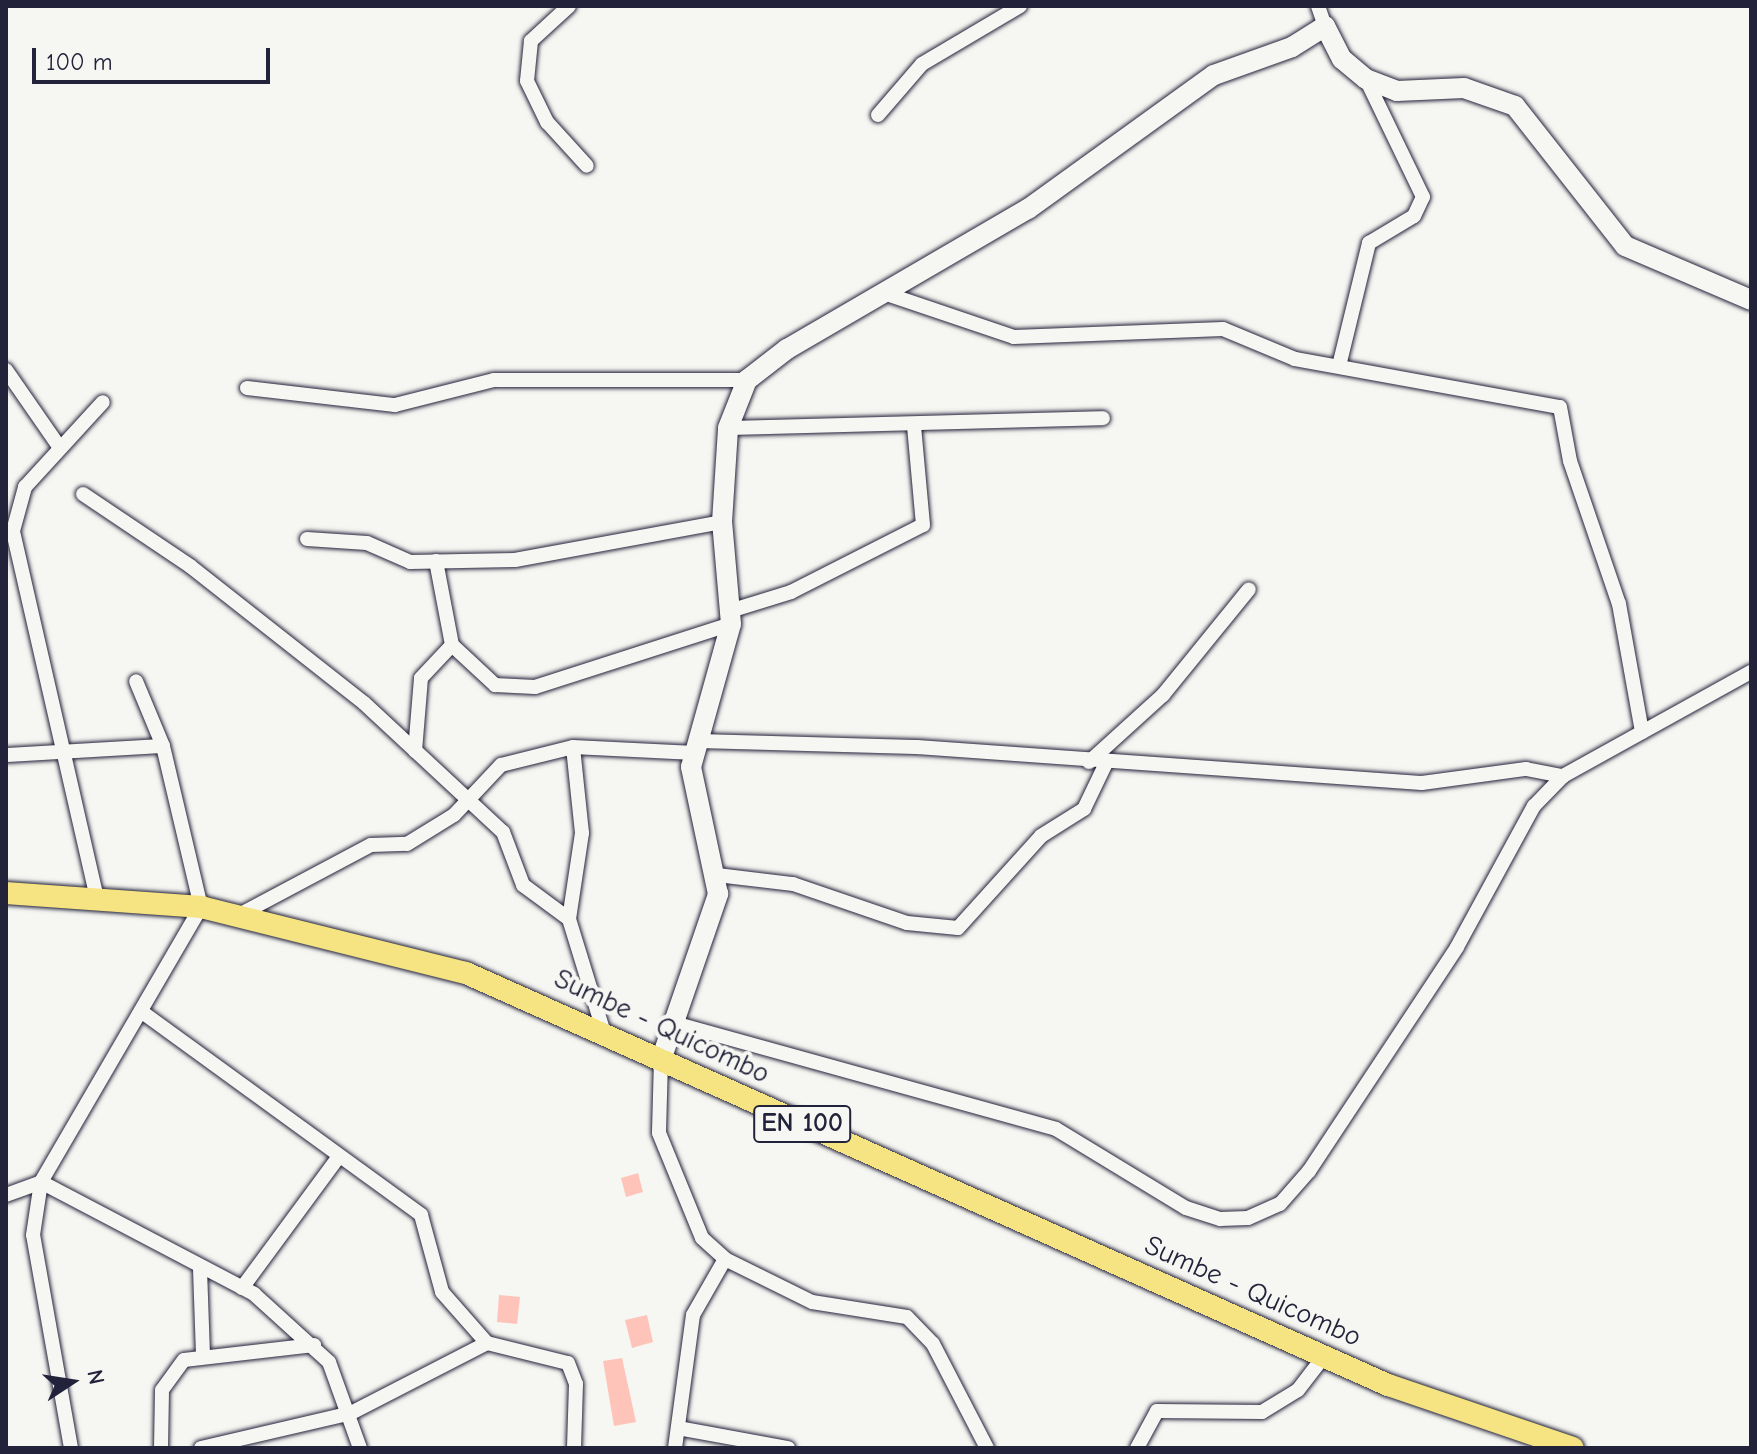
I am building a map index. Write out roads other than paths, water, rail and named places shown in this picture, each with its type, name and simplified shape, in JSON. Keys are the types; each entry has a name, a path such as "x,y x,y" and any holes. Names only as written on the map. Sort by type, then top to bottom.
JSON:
{"main road":[{"name":"Sumbe - Quicombo","path":"6,893 96,894 201,907 241,914 466,973 1460,1414 1573,1448"}],"street":[{"path":"569,6 531,41 527,81 547,122 587,166"},
{"path":"878,115 922,64 1020,6"},
{"path":"247,388 395,405 494,380 747,380 881,292 1028,209 1214,75 1292,47 1322,16 1342,59 1366,79 1397,91 1464,88 1515,106 1625,246 1751,300"},
{"path":"1339,366 1369,243 1414,216 1423,197 1366,79"},
{"path":"881,292 1014,337 1209,327 1295,359 1560,407 1570,461 1619,604 1642,732"},
{"path":"6,370 58,445"},
{"path":"747,380 728,428 722,522 732,617 696,747 693,791 717,875 714,912 661,1060 659,1133 691,1223 725,1259 828,1308 876,1308 915,1323 933,1344 987,1448"},
{"path":"96,894 13,531 25,487 58,445 103,402"},
{"path":"728,428 914,426 1103,418"},
{"path":"436,561 452,645 495,685 535,687 732,617 791,592 923,525 914,426"},
{"path":"83,494 190,566 415,751 508,839 523,885 569,919"},
{"path":"307,539 367,543 403,560 531,559 722,522"},
{"path":"1089,762 1163,695 1249,589"},
{"path":"415,751 421,678 452,645"},
{"path":"674,1023 1056,1129 1186,1208 1220,1219 1248,1218 1280,1204 1309,1171 1457,947 1515,831 1563,776 1751,672"},
{"path":"71,1448 33,1235 41,1182 201,907 163,746 136,681"},
{"path":"6,755 163,746"},
{"path":"241,914 371,845 407,844 467,800 501,765 573,747 917,747 1089,762 1422,783 1526,769 1563,776"},
{"path":"573,747 582,833 569,919 604,1033"},
{"path":"717,875 774,880 907,923 958,928 1041,836 1084,809 1106,763"},
{"path":"142,1012 337,1159 421,1215 442,1292 487,1343 568,1363 576,1384 574,1448"},
{"path":"242,1288 337,1159"},
{"path":"6,1195 41,1182 200,1269 242,1288 314,1345 351,1413 360,1448"},
{"path":"675,1448 693,1315 725,1259"},
{"path":"200,1269 203,1356"},
{"path":"201,1448 351,1413 487,1343"},
{"path":"161,1448 159,1405 168,1377 184,1360 314,1345"},
{"path":"1137,1448 1157,1411 1262,1412 1298,1390 1325,1355"},
{"path":"678,1428 788,1448"}]}
